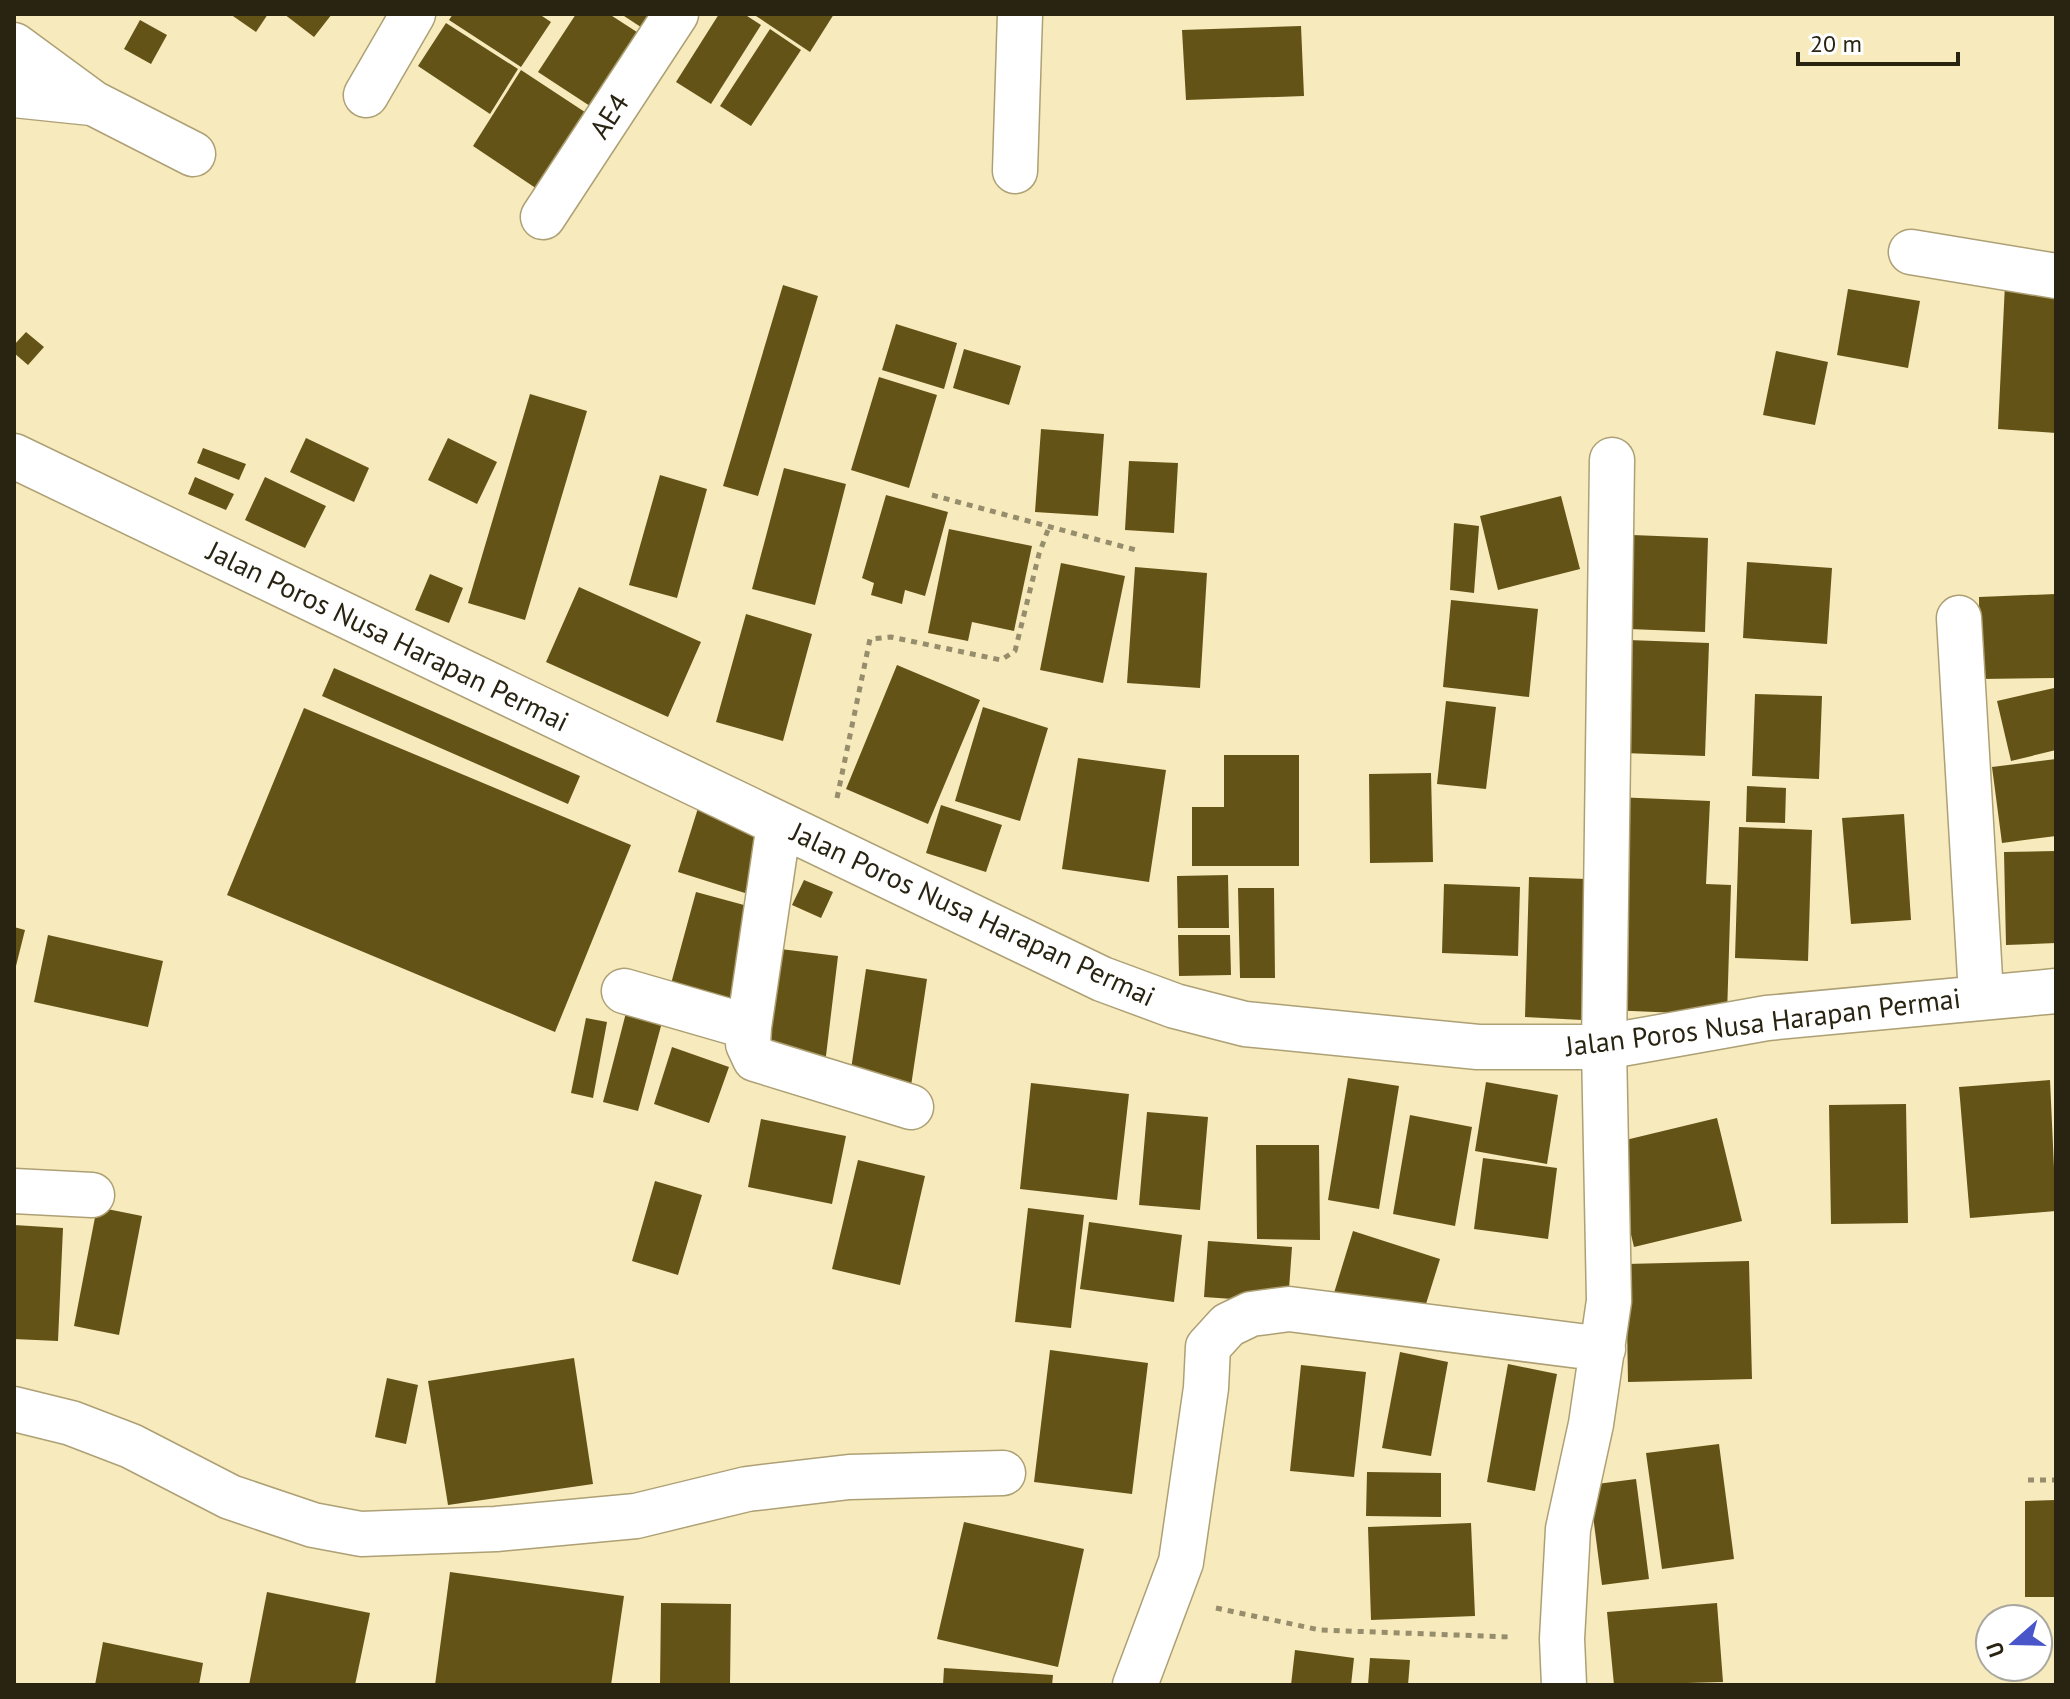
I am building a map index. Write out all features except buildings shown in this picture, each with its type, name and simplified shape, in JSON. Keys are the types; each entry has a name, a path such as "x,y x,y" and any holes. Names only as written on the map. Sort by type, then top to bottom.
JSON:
{"street":[{"path":"366,95 413,14"},
{"name":"AE4","path":"543,217 676,14"},
{"path":"1015,171 1020,14"},
{"path":"14,45 93,103 193,154"},
{"path":"14,95 93,103"},
{"path":"1911,252 2056,276"},
{"name":"Jalan Poros Nusa Harapan Permai","path":"14,456 1102,979 1175,1006 1245,1024 1478,1047 1604,1047 1767,1018 1981,995 2056,991"},
{"path":"1564,1685 1562,1639 1568,1529 1591,1424 1609,1301 1604,1047 1612,460"},
{"path":"1959,618 1981,995"},
{"path":"779,824 748,1044 755,1059 911,1107"},
{"path":"624,991 749,1027"},
{"path":"14,1191 92,1195"},
{"path":"1135,1685 1181,1562 1206,1388 1208,1347 1228,1325 1251,1314 1289,1309 1603,1349"},
{"path":"14,1409 71,1423 131,1446 230,1497 313,1525 361,1534 496,1529 636,1516 747,1489 849,1477 1003,1473"}],"path":[{"path":"932,495 1136,550"},
{"path":"828,846 870,639 891,637 1001,660 1015,651 1039,554 1049,527"},
{"path":"2028,1480 2056,1480"},
{"path":"1168,1598 1320,1630 1562,1639"}]}
